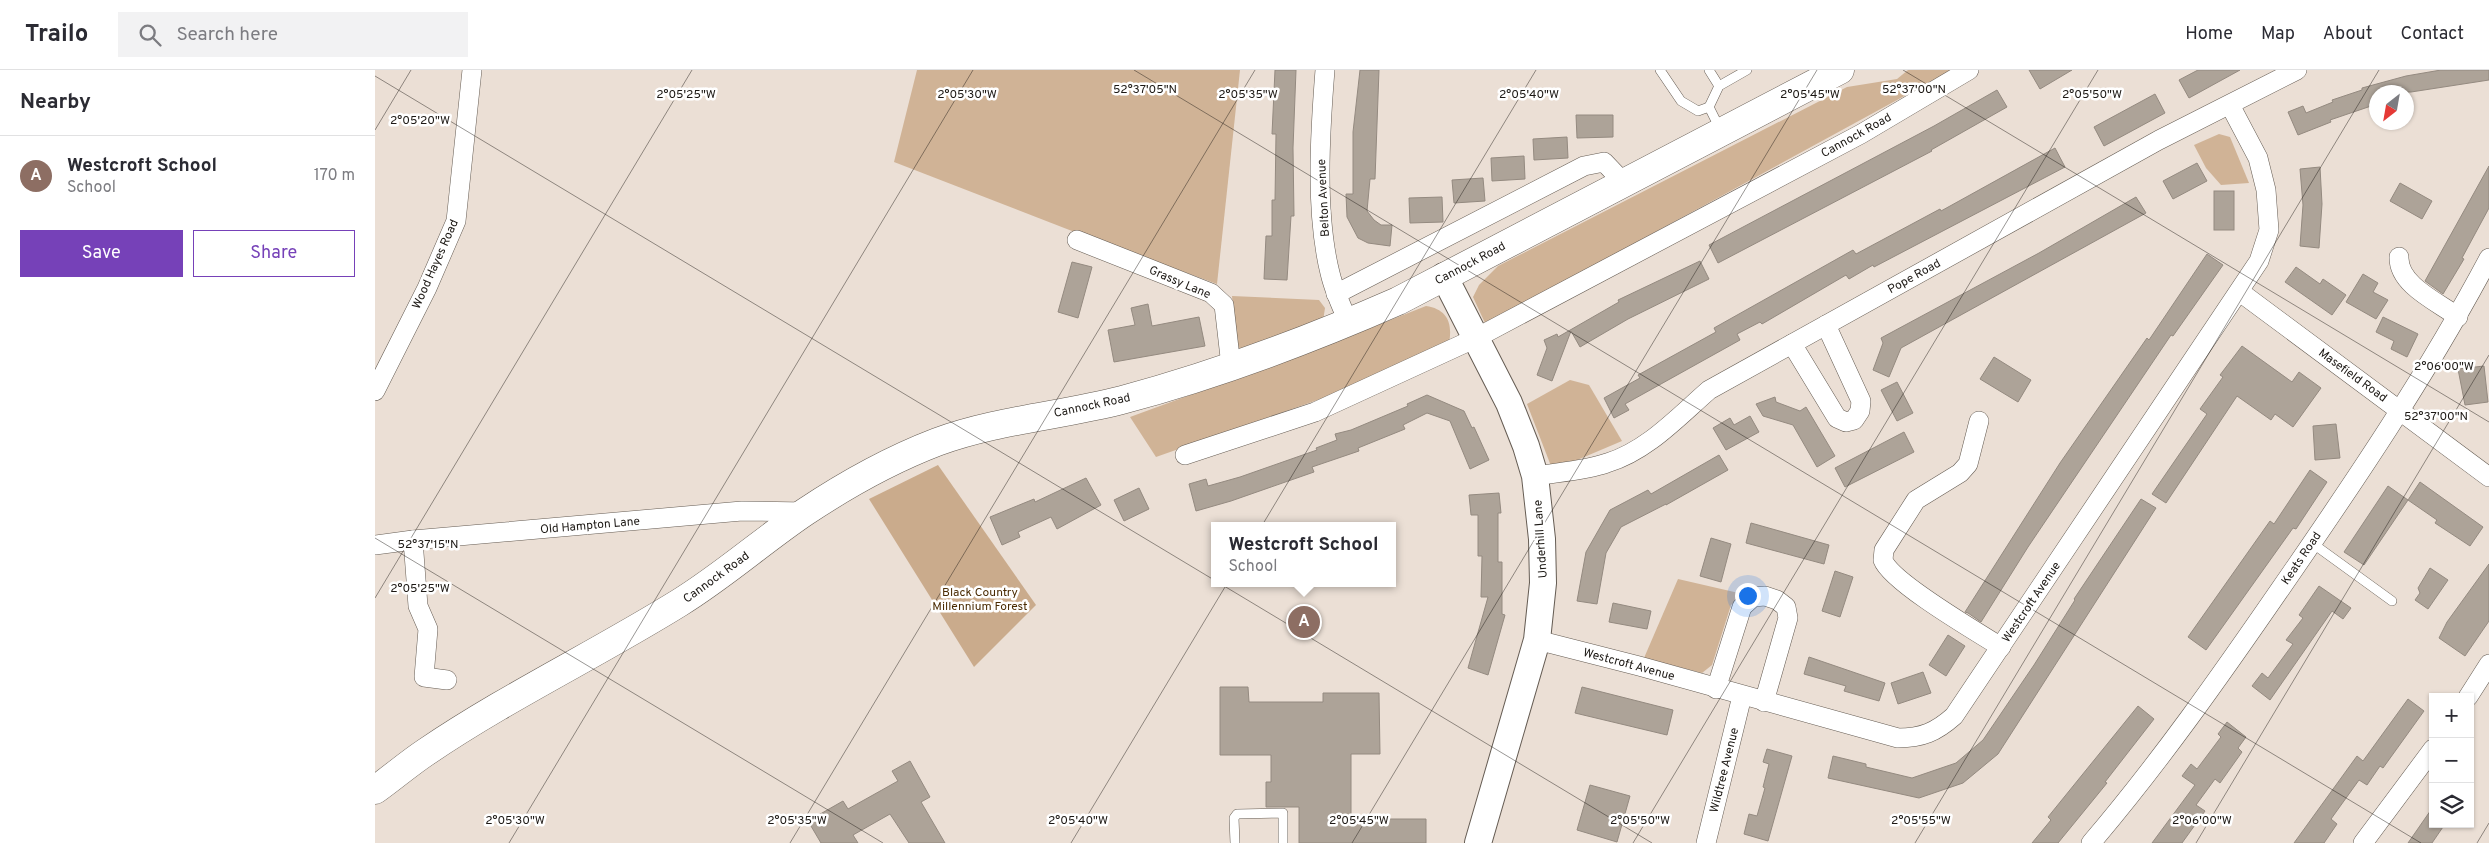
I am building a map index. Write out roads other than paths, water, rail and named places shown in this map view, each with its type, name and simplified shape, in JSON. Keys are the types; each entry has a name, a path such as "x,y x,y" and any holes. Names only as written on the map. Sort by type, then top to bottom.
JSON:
{"highway":[{"name":"Cannock Road","path":"375,790 425,753 479,719 681,602 805,512 869,472 911,452 961,434 999,423 1074,411 1123,400 1231,366 1349,323 1399,301 1840,70"}],"street":[{"name":"Wood Hayes Road","path":"375,391 427,288 456,221 472,70"},
{"name":"Belton Avenue","path":"1325,70 1320,147 1326,253 1336,294 1349,323"},
{"name":"Cannock Road","path":"1185,456 1315,412 1477,338 1861,134 1969,70"},
{"name":"Pope Road","path":"1535,476 1607,463 1627,454 1651,441 1709,390 2159,140 2297,70"},
{"name":"Westcroft Avenue","path":"1537,640 1639,666 1716,689 1898,738 1917,738 1943,726 1954,716 2001,647 2259,261 2269,230 2266,190 2258,158 2230,105"},
{"path":"1336,294 1584,166 1603,162 1624,183"},
{"name":"Grassy Lane","path":"1077,240 1211,292 1224,305 1231,366"},
{"path":"2399,257 2399,266 2408,281 2457,317"},
{"name":"Keats Road","path":"2091,843 2210,690 2312,543 2400,410 2457,317 2489,258"},
{"name":"Underhill Lane","path":"1444,276 1509,403 1535,476 1542,548 1543,583 1537,640 1478,843"},
{"name":"Masefield Road","path":"2240,292 2489,477"},
{"path":"1792,344 1837,418 1846,422 1854,420 1860,411 1861,401 1826,326"},
{"path":"1979,421 1968,464 1959,473 1916,500 1884,550 1883,560 1891,572 1916,591 2001,647"},
{"name":"Old Hampton Lane","path":"375,545 742,511 805,512"},
{"path":"413,540 418,606 428,630 423,677 447,680"},
{"path":"1716,689 1741,606 1753,597 1765,596 1777,600 1786,607 1787,618 1765,702"},
{"path":"2471,693 2489,664"},
{"name":"Wildtree Avenue","path":"1705,843 1742,696"},
{"path":"2363,843 2429,754"}],"lane":[{"path":"1660,70 1681,101 1698,111 1709,107 1719,86 1747,70"},
{"path":"1709,70 1719,86"},
{"path":"1709,107 1722,131"},
{"path":"2312,543 2392,600"},
{"path":"1235,843 1234,818 1237,814 1253,813 1283,813 1283,843"}],"place":[{"name":"Westcroft School","path":"1304,622"}],"park label":[{"name":"Black Country Millennium Forest","path":"980,599"}]}
